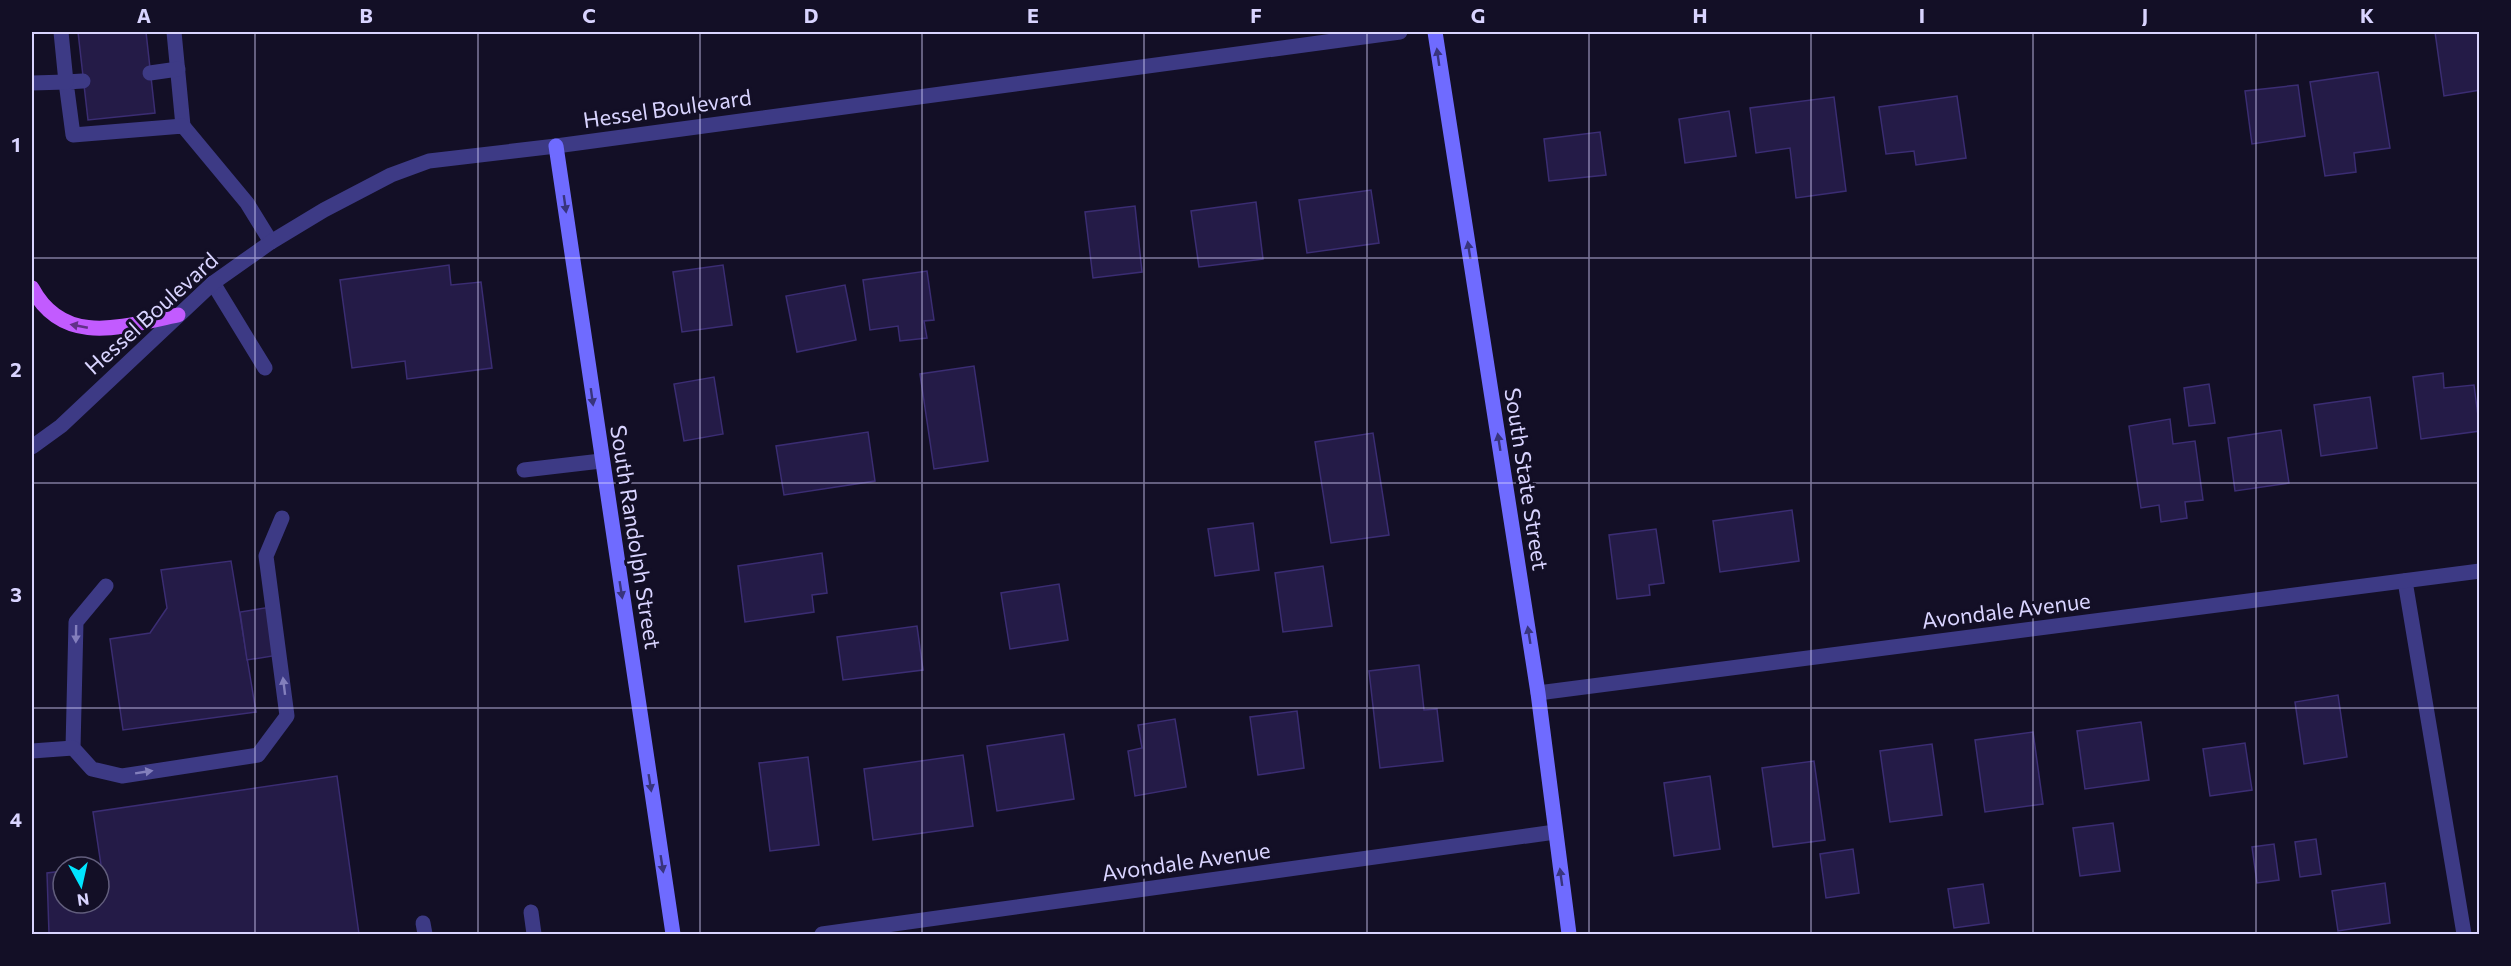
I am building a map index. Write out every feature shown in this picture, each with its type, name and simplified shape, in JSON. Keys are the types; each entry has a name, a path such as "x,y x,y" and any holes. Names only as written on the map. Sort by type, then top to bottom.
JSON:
{"main road":[{"name":"South State Street","path":"1435,32 1538,693 1569,934"},
{"name":"South Randolph Street","path":"556,146 673,934"},
{"path":"32,288 39,302 52,316 81,327 111,329 178,315"}],"street":[{"path":"61,32 73,135 183,126"},
{"path":"174,32 183,126 247,203 271,242"},
{"name":"Hessel Boulevard","path":"32,447 61,426 213,283 271,242 324,210 382,180 429,161 556,146 1400,32"},
{"path":"150,73 178,69"},
{"path":"32,83 83,81"},
{"path":"213,283 266,368"},
{"path":"524,470 602,461"},
{"path":"106,586 76,622 73,748 92,769 122,776 258,755 287,716 266,556 282,518"},
{"name":"Avondale Avenue","path":"1538,693 2480,571"},
{"path":"2405,581 2464,934"},
{"path":"32,751 73,748"},
{"name":"Avondale Avenue","path":"822,934 1555,832"},
{"path":"531,912 534,934"}],"building":[{"path":"78,32 146,32 155,113 88,120"},
{"path":"2435,32 2480,32 2480,90 2444,96"},
{"path":"2378,72 2390,148 2354,153 2356,172 2325,176 2310,82"},
{"path":"2298,85 2305,136 2252,144 2245,91"},
{"path":"1957,96 1966,158 1916,165 1914,151 1886,154 1879,107"},
{"path":"1834,97 1846,191 1796,198 1790,148 1756,153 1750,108"},
{"path":"1729,111 1736,156 1685,163 1679,119"},
{"path":"1600,132 1606,175 1549,181 1544,139"},
{"path":"1371,190 1379,243 1307,253 1299,200"},
{"path":"1256,202 1263,259 1199,267 1191,211"},
{"path":"1135,206 1142,272 1093,278 1085,212"},
{"path":"449,265 451,285 481,282 492,368 407,379 405,361 352,368 340,280"},
{"path":"723,265 732,325 682,332 673,272"},
{"path":"927,271 934,320 924,321 927,338 900,341 898,326 870,330 863,280"},
{"path":"845,285 856,340 797,352 786,296"},
{"path":"974,366 988,461 934,469 920,374"},
{"path":"2443,373 2444,388 2474,385 2480,431 2421,439 2413,377"},
{"path":"714,377 723,434 684,441 674,384"},
{"path":"2209,384 2215,423 2189,426 2184,388"},
{"path":"2370,397 2377,448 2321,456 2314,405"},
{"path":"2170,419 2173,444 2195,441 2203,500 2185,502 2187,518 2161,522 2159,505 2141,508 2129,426"},
{"path":"2281,430 2289,483 2235,491 2228,438"},
{"path":"868,432 875,481 784,495 776,446"},
{"path":"1373,433 1389,535 1331,543 1315,442"},
{"path":"1792,510 1799,561 1720,572 1713,521"},
{"path":"1253,523 1259,570 1215,576 1208,529"},
{"path":"1656,529 1664,583 1649,585 1650,595 1617,599 1609,535"},
{"path":"822,553 827,593 812,595 814,612 745,622 738,566"},
{"path":"231,561 256,712 123,730 110,639 150,633 167,608 161,570"},
{"path":"1323,566 1332,626 1283,632 1275,573"},
{"path":"1059,584 1068,640 1010,649 1001,593"},
{"path":"277,606 285,654 247,660 240,612"},
{"path":"917,626 923,670 843,680 837,637"},
{"path":"1419,665 1424,710 1437,709 1443,761 1380,768 1369,671"},
{"path":"2338,695 2347,757 2304,764 2295,702"},
{"path":"1297,711 1304,768 1258,775 1250,717"},
{"path":"1175,719 1186,787 1135,796 1128,751 1142,748 1138,725"},
{"path":"2141,722 2149,780 2085,789 2077,731"},
{"path":"2033,732 2043,804 1985,812 1975,740"},
{"path":"1064,734 1074,799 997,811 987,746"},
{"path":"2245,743 2252,790 2210,796 2203,749"},
{"path":"1932,744 1942,815 1890,822 1880,751"},
{"path":"963,755 973,826 873,840 864,769"},
{"path":"808,757 819,845 770,851 759,763"},
{"path":"1814,761 1825,840 1773,847 1762,768"},
{"path":"337,776 359,934 49,934 47,873 51,872 51,915 111,915 111,855 99,855 93,812"},
{"path":"1710,776 1720,849 1674,856 1664,783"},
{"path":"2113,823 2120,871 2080,876 2073,828"},
{"path":"2316,839 2321,874 2300,877 2295,842"},
{"path":"2274,844 2279,880 2257,883 2252,847"},
{"path":"1853,849 1859,893 1826,898 1820,854"},
{"path":"2385,883 2390,923 2338,931 2332,891"},
{"path":"1983,884 1989,923 1954,928 1948,889"}]}
